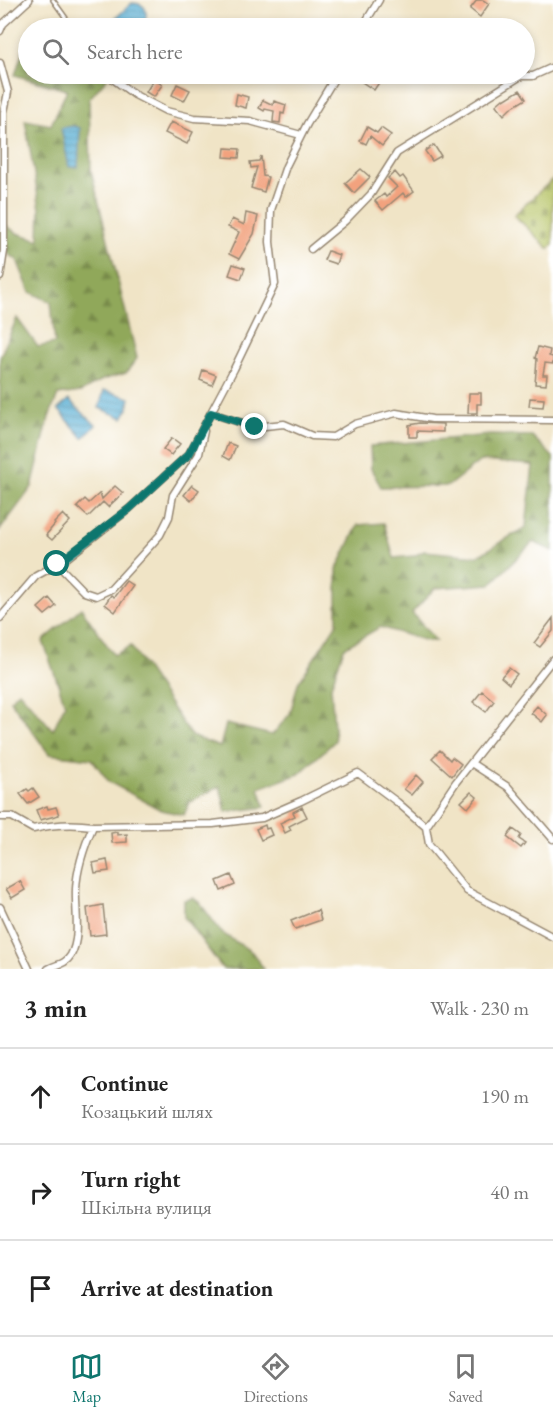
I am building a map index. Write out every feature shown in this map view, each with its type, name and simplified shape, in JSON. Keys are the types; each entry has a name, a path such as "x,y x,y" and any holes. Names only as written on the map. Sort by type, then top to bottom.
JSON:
{"street":[{"path":"0,31 3,24 29,0"},
{"path":"368,18 379,0"},
{"path":"0,63 8,92 4,112 4,251 0,277"},
{"path":"535,75 553,68"},
{"path":"121,84 166,111 194,118 250,121 301,135"},
{"path":"0,618 36,576 57,564 129,509 189,454 275,284 270,242 271,210 286,166 331,84"},
{"path":"311,249 345,221 371,194 397,153 508,84"},
{"path":"211,413 255,427 285,424 312,436 333,437 355,424 396,413 432,419 553,420"},
{"path":"57,564 84,592 96,596 111,589 160,535 169,517 173,495 199,454 205,423"},
{"path":"426,827 471,763 553,659"},
{"path":"471,763 508,787 553,839"},
{"path":"0,817 12,817 33,828 71,823 93,826 213,824 262,818 358,773 426,827 429,844 467,891 553,937"},
{"path":"48,969 62,965 71,955 75,944 79,864 93,826"},
{"path":"0,907 29,969"}],"lane":[{"path":"53,0 66,18"}],"green space":[{"path":"46,84 102,84 89,99 91,171 137,358 126,373 102,380 81,392 58,395 49,417 32,487 0,530 0,357 17,318 38,347 55,343 51,302 30,292 17,260 0,248 0,222 17,233 39,240 40,209 25,120 51,125 67,90"},
{"path":"553,179 553,245 549,249 514,215"},
{"path":"490,435 532,436 553,457 553,551 533,542 491,584 435,588 412,613 436,641 427,641 380,627 344,648 331,686 335,741 299,774 259,788 265,807 226,812 220,786 190,802 184,815 161,810 109,782 92,759 49,754 10,700 19,691 53,730 65,704 43,641 81,608 114,655 131,646 191,736 220,747 226,724 272,735 290,714 298,683 337,623 337,569 358,525 384,523 394,558 414,556 424,551 478,556 526,527 533,465 480,461 448,486 381,487 371,469 370,446"},
{"path":"193,898 200,903 222,933 252,952 264,969 223,969 184,917 184,900"}],"water":[{"path":"132,3 142,5 146,10 146,18 116,18"},
{"path":"74,126 80,128 78,167 69,167 61,128"},
{"path":"104,390 130,398 123,418 99,408"},
{"path":"69,400 96,425 83,438 58,409"}],"building":[{"path":"477,0 483,0 489,4 480,17 470,9"},
{"path":"151,84 162,85 154,97 146,92"},
{"path":"177,84 190,90 184,101 172,95"},
{"path":"365,84 378,84 374,90"},
{"path":"520,90 526,99 504,115 496,105"},
{"path":"237,94 248,97 246,108 235,105"},
{"path":"263,100 273,105 274,101 286,105 284,114 281,113 280,123 273,122 274,111 265,109 264,111 259,108"},
{"path":"171,122 193,132 187,144 165,133"},
{"path":"367,127 377,133 381,128 391,135 382,146 370,136 366,144 360,141"},
{"path":"434,145 441,156 432,161 425,151"},
{"path":"225,148 240,149 239,158 224,157"},
{"path":"261,156 263,176 268,177 264,192 251,188 257,167 251,168 250,162 259,161"},
{"path":"361,169 370,177 354,193 345,183"},
{"path":"395,172 400,178 403,176 414,191 406,197 403,193 383,210 375,201 384,194 386,197 397,187 388,178"},
{"path":"246,213 258,216 254,234 239,259 229,254 239,232 228,227 232,219 244,225"},
{"path":"328,251 339,255 336,264 324,260"},
{"path":"233,264 245,268 241,279 229,275"},
{"path":"538,347 550,350 549,356 553,357 553,364 545,363 543,375 547,375 546,385 535,384 537,359 535,358"},
{"path":"203,370 216,375 212,385 200,380"},
{"path":"469,393 481,393 481,404 477,404 477,413 468,413"},
{"path":"530,398 544,399 543,407 529,406"},
{"path":"443,424 443,432 417,431 417,437 409,437 409,425"},
{"path":"172,438 180,444 171,455 163,449"},
{"path":"228,443 236,446 230,460 223,456"},
{"path":"192,485 199,490 191,501 184,495"},
{"path":"115,486 123,493 108,507 103,502 88,517 77,507 85,499 89,503 100,493 102,499"},
{"path":"63,514 70,521 52,540 46,535"},
{"path":"126,581 133,586 115,612 105,604 111,595 114,597"},
{"path":"49,598 56,606 45,615 38,608"},
{"path":"553,618 553,631 540,647 534,643"},
{"path":"509,668 517,674 509,684 501,677"},
{"path":"482,691 494,701 486,712 473,702"},
{"path":"537,706 547,715 542,722 531,713"},
{"path":"440,750 450,760 452,757 461,764 452,776 432,758"},
{"path":"416,775 423,782 412,795 404,789"},
{"path":"33,788 39,797 28,804 20,794"},
{"path":"471,792 477,797 468,808 461,802"},
{"path":"47,806 48,809 56,807 59,815 40,820 36,810"},
{"path":"302,807 307,817 289,826 291,830 285,833 280,823 295,816 293,812"},
{"path":"265,825 272,835 261,840 256,829"},
{"path":"513,829 521,835 519,839 525,843 521,848 507,837"},
{"path":"117,832 117,835 127,834 127,842 112,843 111,833"},
{"path":"107,860 109,871 95,873 93,863"},
{"path":"231,875 235,885 221,891 217,881"},
{"path":"20,881 25,890 12,898 6,889"},
{"path":"103,905 106,934 90,936 87,908"},
{"path":"318,910 321,920 295,929 291,921"}],"route":[{"path":"57,564 129,509 189,454 211,413 255,427"}]}
